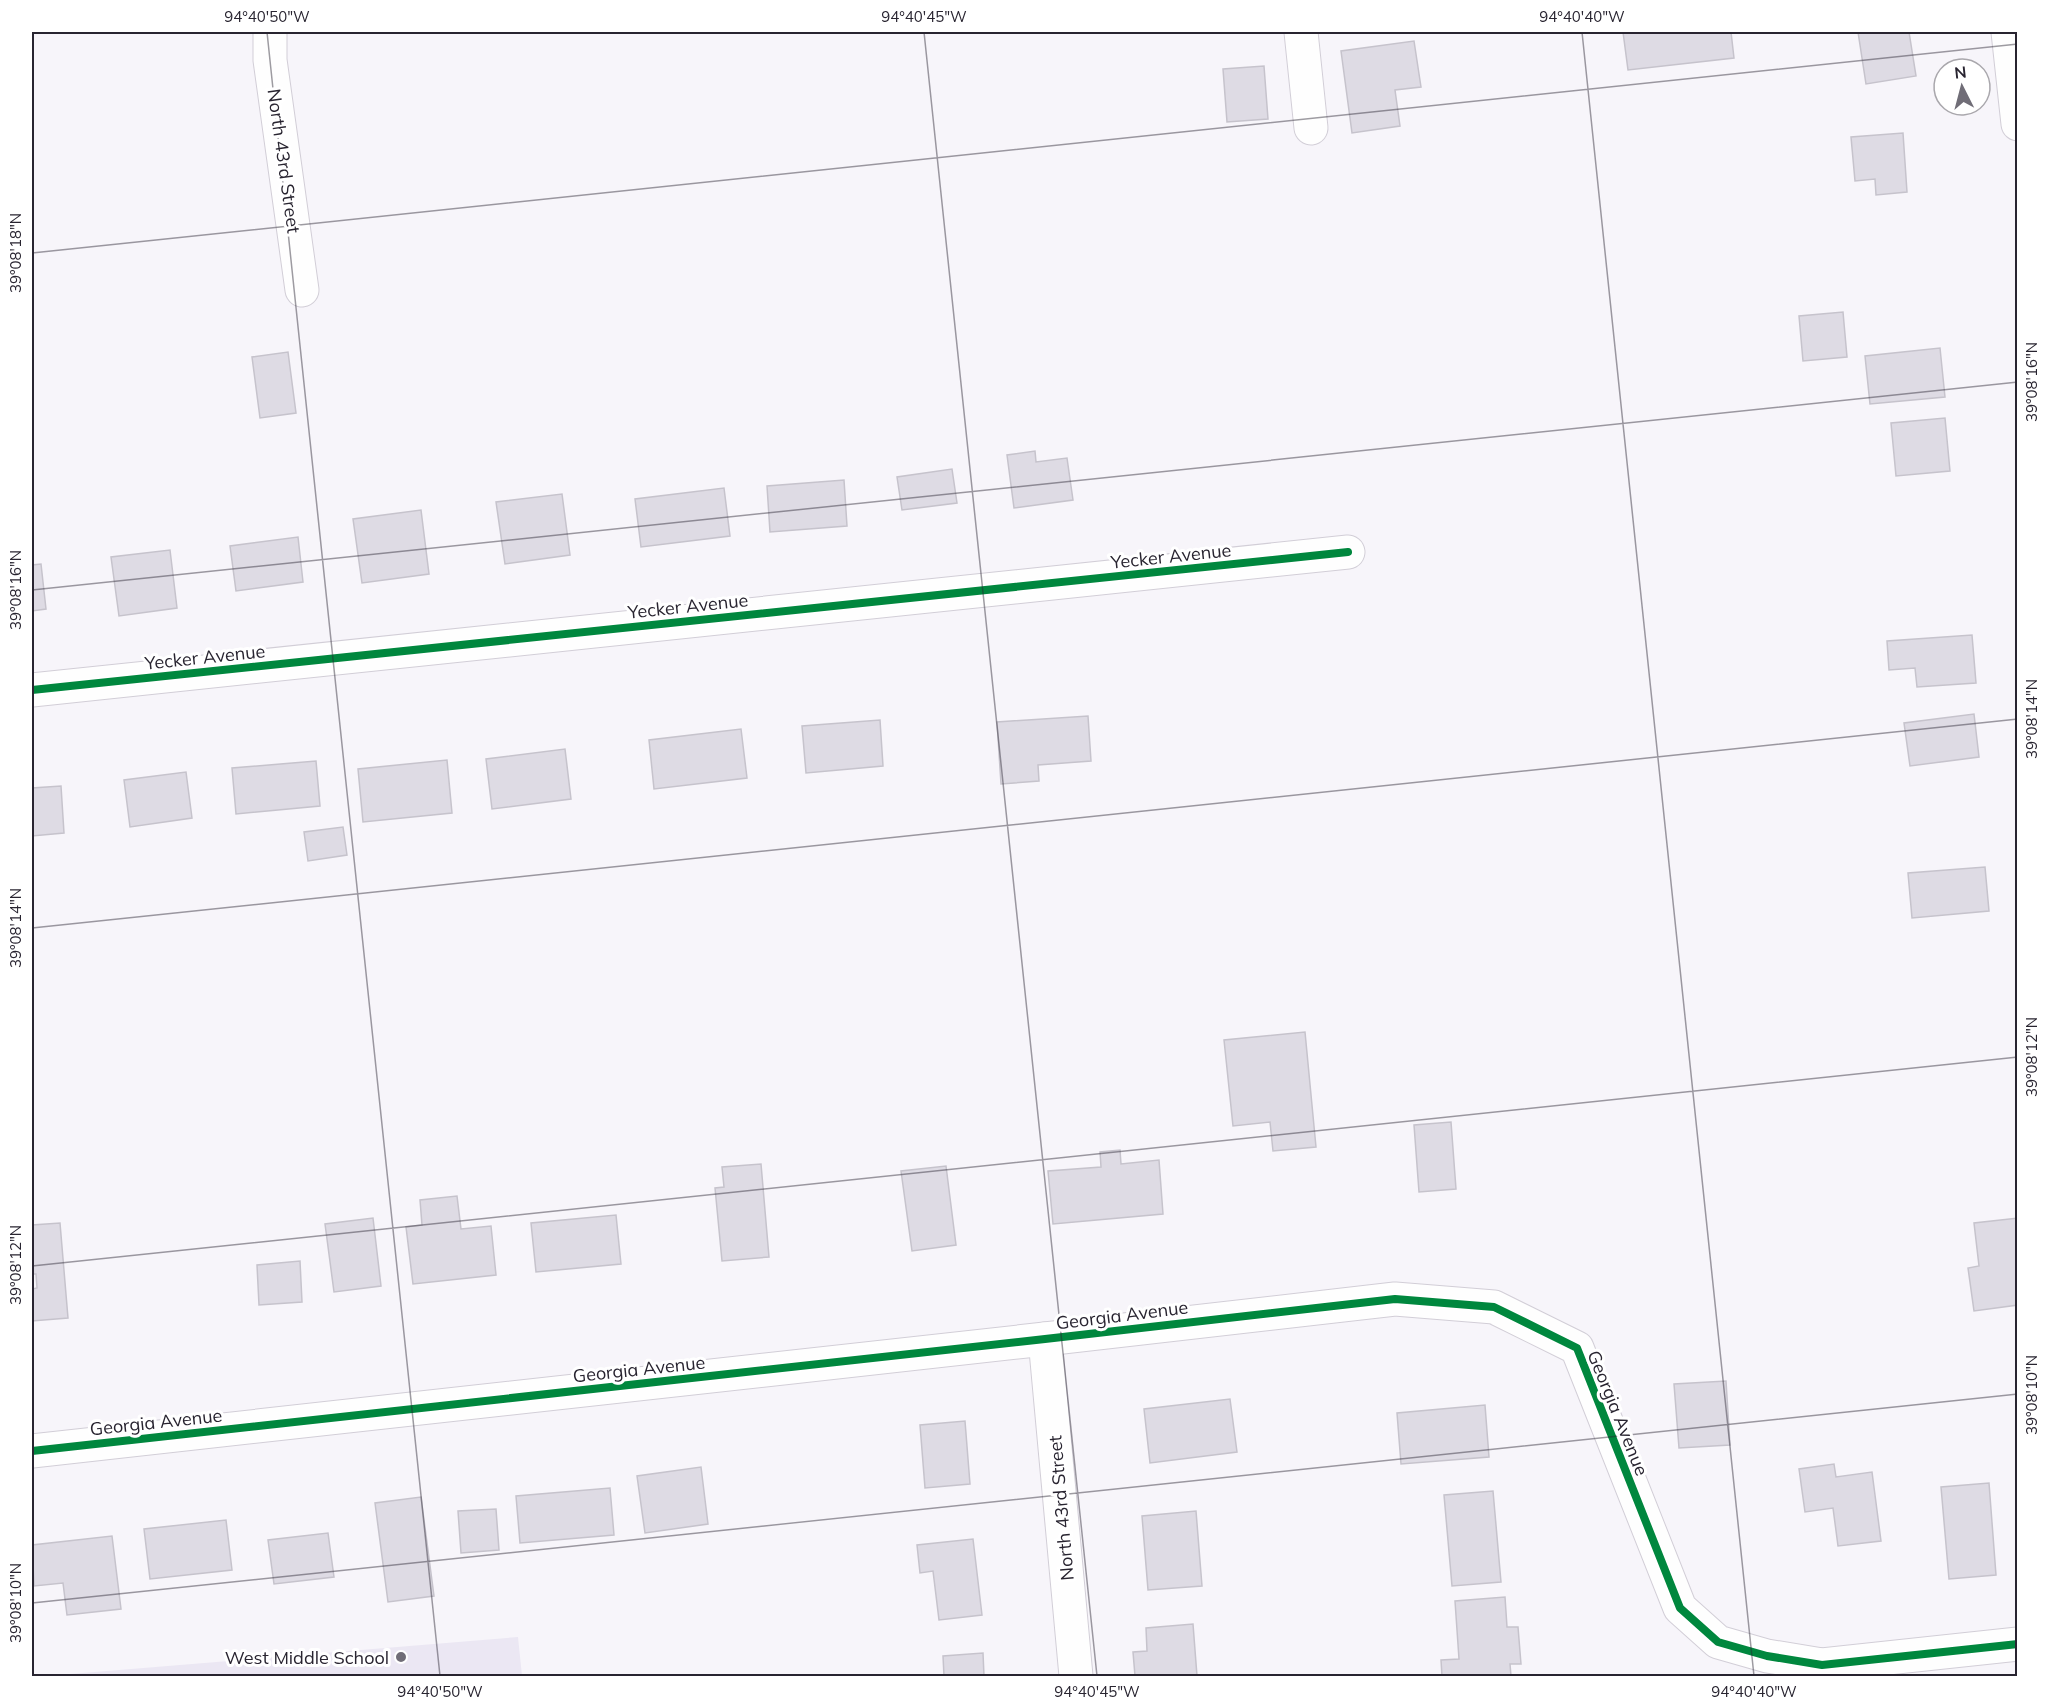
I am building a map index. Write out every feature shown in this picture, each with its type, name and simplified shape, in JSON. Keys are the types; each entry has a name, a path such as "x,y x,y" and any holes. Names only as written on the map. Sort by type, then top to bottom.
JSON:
{"street":[{"name":"North 43rd Street","path":"270,32 270,60 302,290"},
{"path":"1301,32 1311,128"},
{"path":"2008,32 2018,124"},
{"name":"Yecker Avenue","path":"32,690 1348,552"},
{"name":"Georgia Avenue","path":"32,1450 1395,1299 1494,1307 1577,1348 1680,1608 1718,1642 1767,1656 1822,1665 2018,1644"},
{"name":"North 43rd Street","path":"1045,1339 1076,1677"}],"shaded area":[{"name":"West Middle School","path":"518,1637 522,1676 46,1676"}],"building":[{"path":"1623,32 1731,32 1734,58 1628,70"},
{"path":"1858,32 1909,32 1916,76 1866,84"},
{"path":"1414,41 1421,87 1395,90 1400,126 1352,133 1341,51"},
{"path":"1264,66 1268,119 1227,122 1223,69"},
{"path":"1903,133 1907,192 1876,195 1875,179 1855,181 1851,137"},
{"path":"1843,312 1847,357 1803,361 1799,316"},
{"path":"1940,348 1945,397 1870,404 1865,356"},
{"path":"288,352 296,413 260,418 252,357"},
{"path":"1945,418 1950,471 1896,476 1891,423"},
{"path":"1035,451 1036,462 1067,458 1073,500 1014,508 1007,455"},
{"path":"952,469 957,503 902,510 897,477"},
{"path":"844,480 847,526 770,532 767,486"},
{"path":"724,488 730,536 641,547 635,499"},
{"path":"562,494 570,555 505,564 496,502"},
{"path":"421,510 429,574 362,583 353,519"},
{"path":"298,537 303,582 236,591 230,546"},
{"path":"170,550 177,608 119,616 111,557"},
{"path":"41,564 46,609 32,611 32,565"},
{"path":"1972,635 1976,683 1917,687 1915,668 1889,670 1887,641"},
{"path":"1974,714 1979,757 1910,766 1904,723"},
{"path":"1088,716 1091,761 1038,765 1039,781 1001,784 997,722"},
{"path":"880,720 883,766 806,773 802,726"},
{"path":"741,729 747,778 654,789 649,740"},
{"path":"565,749 571,799 492,809 486,759"},
{"path":"447,760 452,813 363,822 358,769"},
{"path":"316,761 320,806 236,814 232,768"},
{"path":"186,772 192,818 130,827 124,780"},
{"path":"61,786 64,833 32,836 32,788"},
{"path":"343,827 347,855 308,861 304,832"},
{"path":"1985,867 1989,911 1912,918 1908,873"},
{"path":"1305,1032 1316,1147 1273,1151 1270,1122 1233,1126 1224,1040"},
{"path":"1451,1122 1456,1189 1419,1192 1414,1125"},
{"path":"1120,1150 1121,1164 1159,1160 1163,1214 1053,1224 1048,1171 1101,1167 1100,1152"},
{"path":"761,1164 769,1257 722,1261 715,1188 724,1187 722,1167"},
{"path":"946,1166 956,1245 912,1251 901,1171"},
{"path":"457,1196 461,1229 491,1226 496,1275 413,1284 406,1227 422,1225 420,1200"},
{"path":"616,1215 621,1264 536,1272 531,1223"},
{"path":"373,1218 381,1286 334,1292 325,1224"},
{"path":"2018,1218 2018,1305 1974,1311 1968,1268 1979,1266 1974,1223"},
{"path":"60,1223 68,1318 32,1321 32,1289 37,1288 36,1274 32,1274 32,1225"},
{"path":"300,1261 302,1302 259,1305 257,1265"},
{"path":"1726,1381 1730,1445 1679,1448 1674,1384"},
{"path":"1230,1399 1237,1452 1150,1463 1144,1409"},
{"path":"1485,1405 1489,1457 1401,1464 1397,1413"},
{"path":"965,1421 970,1484 925,1488 920,1425"},
{"path":"1834,1464 1836,1477 1872,1472 1881,1541 1838,1546 1833,1508 1805,1512 1799,1469"},
{"path":"701,1467 708,1524 645,1533 637,1476"},
{"path":"1989,1483 1996,1575 1949,1579 1941,1487"},
{"path":"610,1488 614,1535 520,1543 516,1496"},
{"path":"1493,1491 1501,1582 1452,1586 1444,1495"},
{"path":"421,1497 434,1596 388,1602 375,1503"},
{"path":"496,1509 499,1550 461,1553 458,1511"},
{"path":"1196,1511 1202,1586 1148,1590 1142,1516"},
{"path":"226,1520 232,1570 150,1579 144,1529"},
{"path":"328,1533 334,1577 274,1584 268,1540"},
{"path":"112,1536 121,1609 67,1615 63,1583 34,1586 32,1545"},
{"path":"973,1539 982,1615 939,1620 933,1571 920,1573 917,1545"},
{"path":"1505,1597 1507,1627 1518,1627 1521,1664 1510,1664 1511,1676 1442,1676 1441,1660 1459,1659 1455,1601"},
{"path":"1193,1624 1197,1676 1135,1676 1133,1652 1147,1651 1146,1628"},
{"path":"983,1653 984,1676 944,1676 943,1656"}],"cycle path":[{"path":"32,690 1348,552"},
{"path":"32,1451 1395,1299 1494,1307 1577,1348 1680,1608 1718,1642 1767,1656 1822,1665 2018,1644"}],"place":[{"name":"West Middle School","path":"401,1657"}]}
